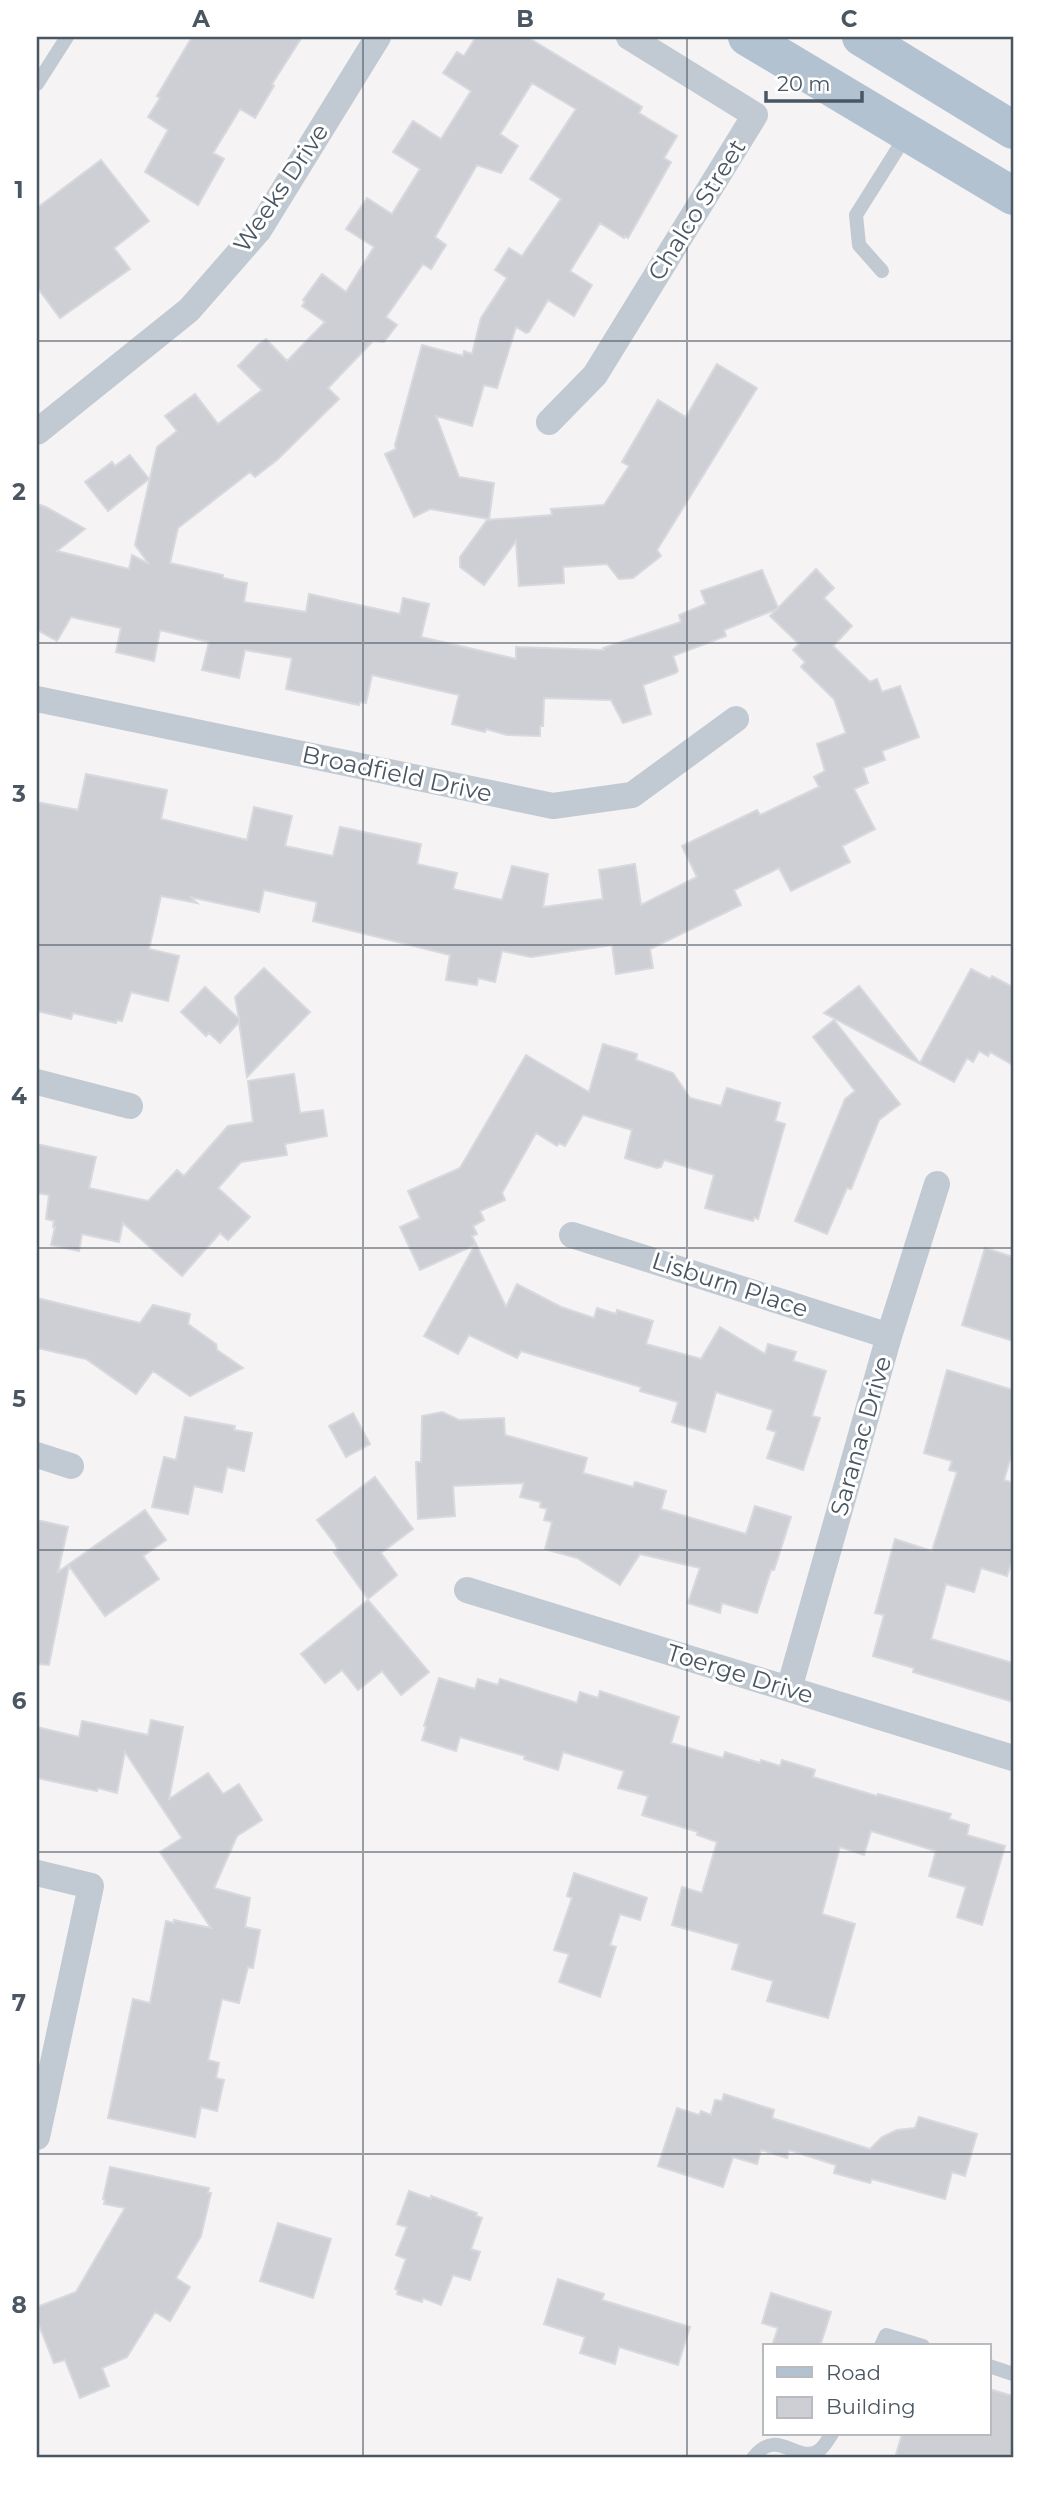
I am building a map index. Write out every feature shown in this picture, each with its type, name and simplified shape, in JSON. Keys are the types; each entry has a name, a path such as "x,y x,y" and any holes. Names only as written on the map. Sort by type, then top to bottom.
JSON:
{"main road":[{"path":"747,37 1013,196"},
{"path":"861,37 1013,130"}],"street":[{"name":"Weeks Drive","path":"37,432 189,310 259,230 378,37"},
{"name":"Chalco Street","path":"549,422 595,375 755,115 629,37"},
{"name":"Broadfield Drive","path":"37,699 553,806 632,795 736,719"},
{"path":"37,1082 130,1105"},
{"name":"Saranac Drive","path":"789,1689 889,1336 936,1184"},
{"name":"Lisburn Place","path":"572,1235 889,1336"},
{"path":"37,1455 71,1466"},
{"name":"Toerge Drive","path":"467,1590 1013,1758"},
{"path":"37,1873 91,1886 37,2137"}],"lane":[{"path":"37,83 66,37"},
{"path":"882,271 859,245 856,215 908,133"},
{"path":"882,2344 886,2335 916,2344"},
{"path":"990,2366 1013,2374"},
{"path":"753,2458 761,2448 769,2444 810,2453 820,2451 831,2436"}],"building":[{"path":"192,37 302,37 272,84 274,86 255,118 240,109 213,153 224,159 198,205 145,172 168,130 148,117 160,98 157,96"},
{"path":"476,37 527,37 642,107 639,113 677,136 664,158 671,162 628,238 600,223 570,271 592,285 574,316 548,300 529,332 516,327 497,388 484,385 472,426 436,416 459,477 494,483 489,519 430,509 414,517 385,454 396,449 422,345 463,356 464,351 472,354 481,318 507,278 495,270 509,248 522,256 561,199 530,179 576,109 532,83 500,134 518,146 501,173 477,165 435,237 446,245 431,269 423,264 386,317 397,325 384,342 373,341 328,388 339,399 277,460 255,477 250,472 178,528 170,563 247,583 244,602 306,612 309,594 400,614 403,598 429,604 421,637 516,659 516,647 604,650 603,648 681,622 679,615 706,604 701,591 762,570 778,608 816,569 834,588 824,598 852,626 833,646 870,682 877,679 882,692 900,686 919,737 882,751 885,760 863,768 868,783 854,789 875,829 842,846 850,862 791,891 779,868 734,890 741,905 650,949 653,968 616,974 612,945 531,957 502,951 495,982 478,978 477,985 446,980 450,955 313,921 317,902 264,890 259,912 190,897 197,903 161,896 149,949 179,956 168,1001 131,992 122,1021 117,1020 116,1023 73,1013 71,1019 37,1011 37,802 78,810 86,774 167,790 161,819 247,840 254,807 292,816 285,846 333,856 340,827 421,844 417,864 457,873 453,889 502,900 512,866 548,874 543,907 603,899 599,870 635,864 641,905 697,877 682,846 757,810 760,815 819,787 814,777 825,771 817,744 846,733 834,699 801,667 805,662 793,650 799,644 770,616 777,609 724,630 726,636 673,656 678,671 676,673 643,685 651,714 623,723 611,700 544,698 540,736 507,735 486,729 485,732 452,724 459,695 372,675 366,703 360,702 359,705 286,689 292,658 245,650 239,678 202,670 209,642 160,630 154,661 116,652 121,628 71,617 57,641 37,630 37,504 85,529 57,551 129,569 132,555 149,564 135,545 157,447 177,431 165,416 195,394 218,424 262,390 238,366 258,345 266,339 287,361 325,322 302,306 305,302 303,300 322,274 346,292 374,247 346,229 367,198 392,214 420,169 393,152 413,121 441,139 471,91 443,73 457,52 464,56"},
{"path":"101,160 149,221 114,248 130,269 60,318 37,287 37,208"},
{"path":"717,364 757,388 657,550 661,556 633,578 619,579 607,564 563,567 564,583 519,586 516,541 484,585 460,567 460,557 487,520 552,515 551,509 604,505 629,466 622,462 658,400 686,417"},
{"path":"130,455 149,479 108,511 85,482 112,462 115,466"},
{"path":"264,968 310,1012 247,1077 239,1022 220,1043 209,1033 206,1036 181,1012 205,987 239,1019 235,997"},
{"path":"971,969 1013,987 1013,1065 990,1052 988,1056 979,1051 973,1062 967,1058 954,1082 824,1013 859,986 920,1063"},
{"path":"834,1020 900,1104 879,1120 851,1189 847,1188 827,1234 795,1221 845,1099 855,1091 813,1037"},
{"path":"603,1044 637,1054 636,1060 673,1073 690,1098 721,1106 727,1088 780,1103 775,1121 785,1124 758,1219 754,1217 753,1221 705,1208 714,1175 664,1160 661,1167 657,1168 625,1158 632,1130 583,1115 565,1146 559,1143 557,1146 536,1133 502,1193 505,1200 480,1211 484,1220 473,1226 477,1234 472,1236 506,1307 517,1284 561,1307 594,1318 597,1308 616,1314 617,1310 653,1321 646,1344 701,1359 720,1327 765,1354 768,1344 796,1352 793,1361 826,1371 812,1416 820,1418 803,1470 767,1458 776,1432 767,1429 773,1410 716,1392 705,1432 672,1422 678,1402 640,1391 641,1387 521,1351 517,1358 469,1335 458,1354 424,1336 475,1245 420,1270 400,1227 420,1218 408,1191 460,1168 526,1055 589,1092"},
{"path":"294,1074 300,1113 323,1110 327,1136 285,1144 287,1155 241,1162 218,1188 250,1217 228,1240 220,1233 182,1276 123,1223 119,1242 82,1234 79,1251 51,1245 55,1227 54,1221 46,1219 49,1195 37,1193 37,1144 96,1157 89,1188 148,1201 177,1170 184,1176 228,1126 253,1122 248,1081"},
{"path":"985,1248 1013,1257 1013,1341 962,1325"},
{"path":"37,1298 140,1323 153,1305 190,1314 188,1324 216,1344 217,1350 243,1368 190,1396 153,1371 136,1394 86,1359 37,1348"},
{"path":"947,1370 1013,1390 1013,1450 1004,1480 1013,1483 1013,1556 1007,1576 981,1568 974,1592 946,1584 931,1639 1013,1663 1013,1702 913,1672 914,1668 873,1656 884,1615 875,1613 895,1539 932,1551 957,1472 949,1470 952,1461 924,1453"},
{"path":"442,1412 459,1420 504,1418 505,1435 587,1458 583,1473 633,1487 635,1482 666,1491 661,1509 746,1534 755,1506 791,1517 757,1613 722,1603 720,1613 688,1603 700,1568 640,1554 620,1585 577,1558 545,1549 552,1522 544,1520 547,1509 540,1507 541,1502 520,1497 524,1483 453,1486 455,1516 418,1519 416,1462 421,1462 422,1416"},
{"path":"353,1413 370,1444 346,1457 329,1426"},
{"path":"185,1417 235,1426 234,1430 252,1433 244,1471 227,1467 222,1492 194,1486 188,1514 152,1507 164,1457 176,1460"},
{"path":"375,1477 413,1529 381,1553 397,1575 368,1599 334,1552 338,1550 335,1544 317,1520"},
{"path":"145,1510 166,1540 143,1556 159,1579 105,1616 69,1566 49,1665 37,1664 37,1520 68,1527 58,1572"},
{"path":"368,1600 429,1672 401,1695 382,1671 358,1690 342,1670 325,1683 301,1654"},
{"path":"439,1678 475,1689 478,1679 498,1685 500,1679 577,1703 580,1692 598,1698 600,1691 679,1717 671,1743 723,1758 725,1752 780,1766 782,1760 815,1770 813,1777 951,1814 949,1819 969,1825 967,1835 1005,1846 982,1925 957,1917 966,1887 929,1876 936,1851 871,1831 864,1855 840,1847 822,1914 855,1924 828,2018 767,2001 773,1981 732,1969 739,1944 672,1925 682,1887 702,1893 717,1842 697,1835 698,1832 642,1815 648,1796 618,1788 624,1771 563,1752 558,1770 524,1759 525,1756 460,1737 456,1751 422,1740"},
{"path":"151,1720 183,1727 169,1799 208,1773 223,1794 239,1784 262,1820 237,1836 214,1888 250,1898 245,1927 260,1930 253,1968 248,1967 239,2003 222,1999 208,2060 219,2063 216,2078 224,2080 217,2111 201,2107 195,2137 108,2118 133,1999 150,2003 166,1921 174,1923 174,1920 211,1928 160,1852 182,1838 125,1752 117,1793 37,1778 37,1727 79,1737 82,1721 148,1735"},
{"path":"574,1873 647,1898 640,1920 620,1914 610,1945 616,1947 600,1997 559,1982 569,1954 554,1950 572,1898 567,1896"},
{"path":"724,2094 774,2110 772,2118 870,2149 882,2137 897,2130 915,2128 919,2117 977,2134 965,2176 952,2172 945,2199 872,2179 870,2183 834,2173 836,2165 789,2150 787,2158 761,2150 757,2164 733,2157 723,2187 658,2166 677,2108 699,2115 701,2111 711,2115 715,2100 722,2101"},
{"path":"110,2167 209,2188 208,2193 211,2193 201,2236 176,2278 190,2287 170,2321 155,2312 127,2357 102,2368 109,2386 80,2398 65,2360 54,2363 37,2320 37,2307 76,2292 125,2208 104,2204"},
{"path":"409,2191 477,2213 476,2216 482,2218 471,2249 480,2252 470,2280 453,2275 441,2305 423,2298 422,2302 397,2294 398,2290 395,2289 406,2259 396,2255 407,2227 397,2224"},
{"path":"278,2223 331,2239 313,2298 260,2281"},
{"path":"558,2279 604,2294 602,2300 690,2327 678,2365 619,2347 615,2364 580,2353 585,2337 544,2324"},
{"path":"771,2293 831,2312 821,2344 773,2344 778,2328 762,2323"},
{"path":"990,2389 1013,2396 1013,2458 895,2458 901,2436 990,2436"}]}
